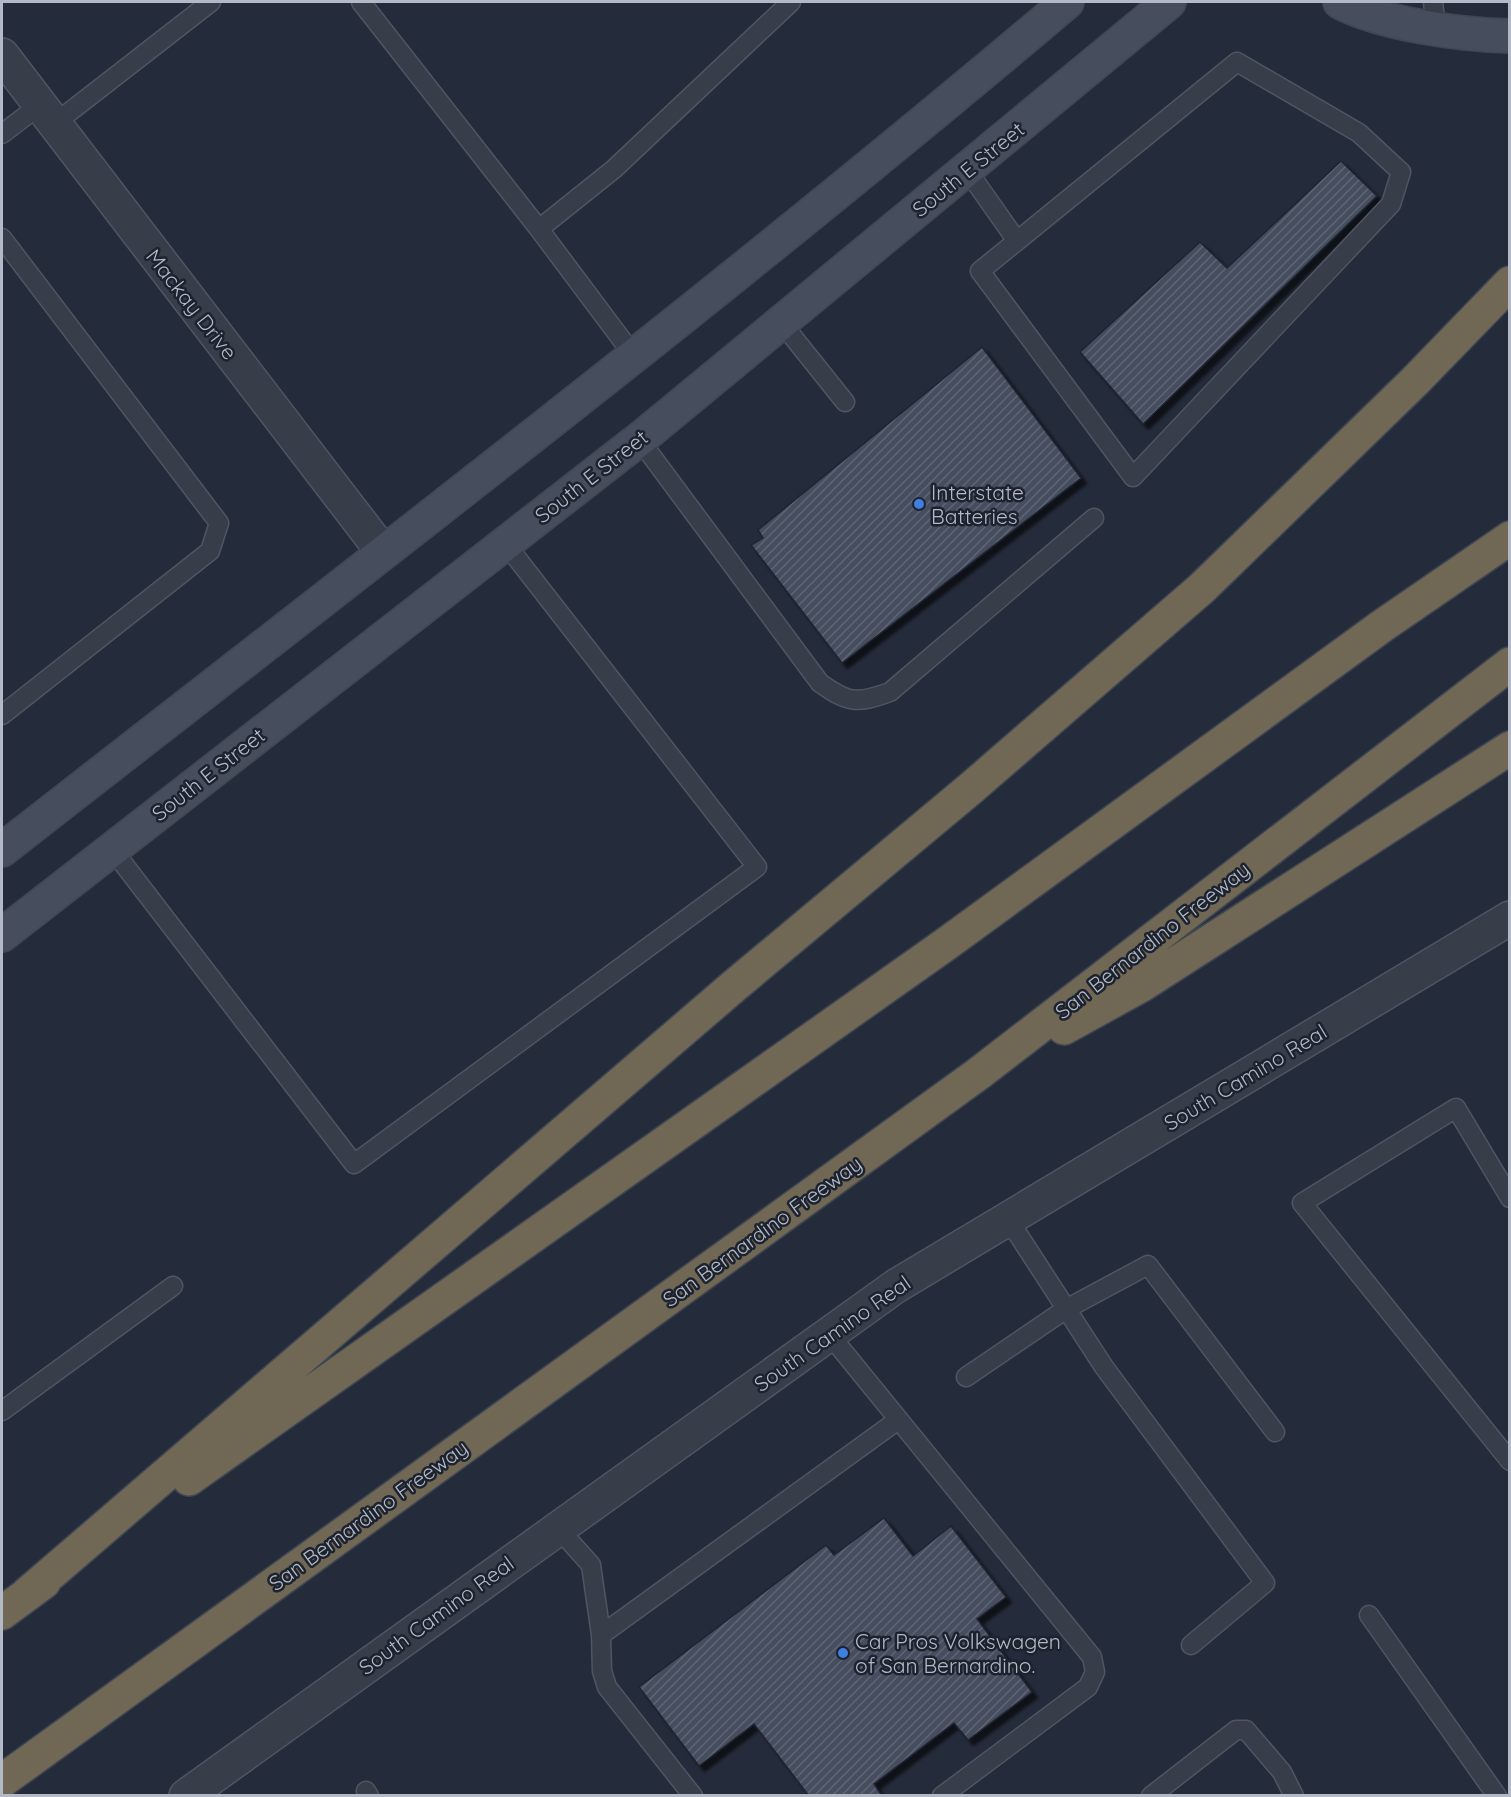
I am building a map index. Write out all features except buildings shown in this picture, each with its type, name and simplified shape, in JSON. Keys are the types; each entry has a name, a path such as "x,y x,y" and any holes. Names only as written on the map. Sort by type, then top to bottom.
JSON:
{"highway":[{"path":"14,1603 734,986 979,782 1202,588 1415,381 1509,283"},
{"path":"1382,626 1509,517"},
{"path":"14,1603 946,944 1382,626 1509,538"},
{"name":"San Bernardino Freeway","path":"2,1781 978,1074 1509,664"},
{"path":"978,1074 1142,985 1509,748"}],"main road":[{"path":"5,841 383,552 634,356 928,120 1067,2"},
{"name":"South E Street","path":"2,936 639,439 1169,2"},
{"path":"1340,2 1381,20 1435,14 1509,36"}],"street":[{"name":"Mackay Drive","path":"2,55 383,552"},
{"name":"South Camino Real","path":"186,1796 557,1527 896,1286 1509,918"}],"lane":[{"path":"2,134 47,114 211,2"},
{"path":"361,2 539,229 634,356"},
{"path":"539,229 614,169 791,2"},
{"path":"1237,62 1359,133 1401,172 1391,204 1133,477 980,271 1017,241 1237,62"},
{"path":"967,170 1017,241"},
{"path":"2,238 219,523 210,552 2,715"},
{"path":"782,322 846,402"},
{"path":"639,439 819,682 842,699 864,701 890,692 1094,518"},
{"path":"112,849 354,1164 757,867 505,543"},
{"path":"1509,1198 1456,1108 1302,1203 1509,1461"},
{"path":"1008,1219 1104,1367 1265,1583 1191,1645"},
{"path":"966,1377 1066,1308 1148,1265 1275,1432"},
{"path":"2,1411 173,1286"},
{"path":"829,1334 1092,1657 1095,1672 1088,1687 942,1796"},
{"path":"601,1635 898,1420"},
{"path":"557,1527 591,1565 601,1635 602,1671 607,1687 693,1796"},
{"path":"1369,1615 1497,1796"},
{"path":"1151,1796 1236,1730 1246,1730 1282,1772 1294,1796"}],"place":[{"name":"Interstate Batteries","path":"919,504"},
{"name":"Car Pros Volkswagen of San Bernardino.","path":"843,1653"}]}
